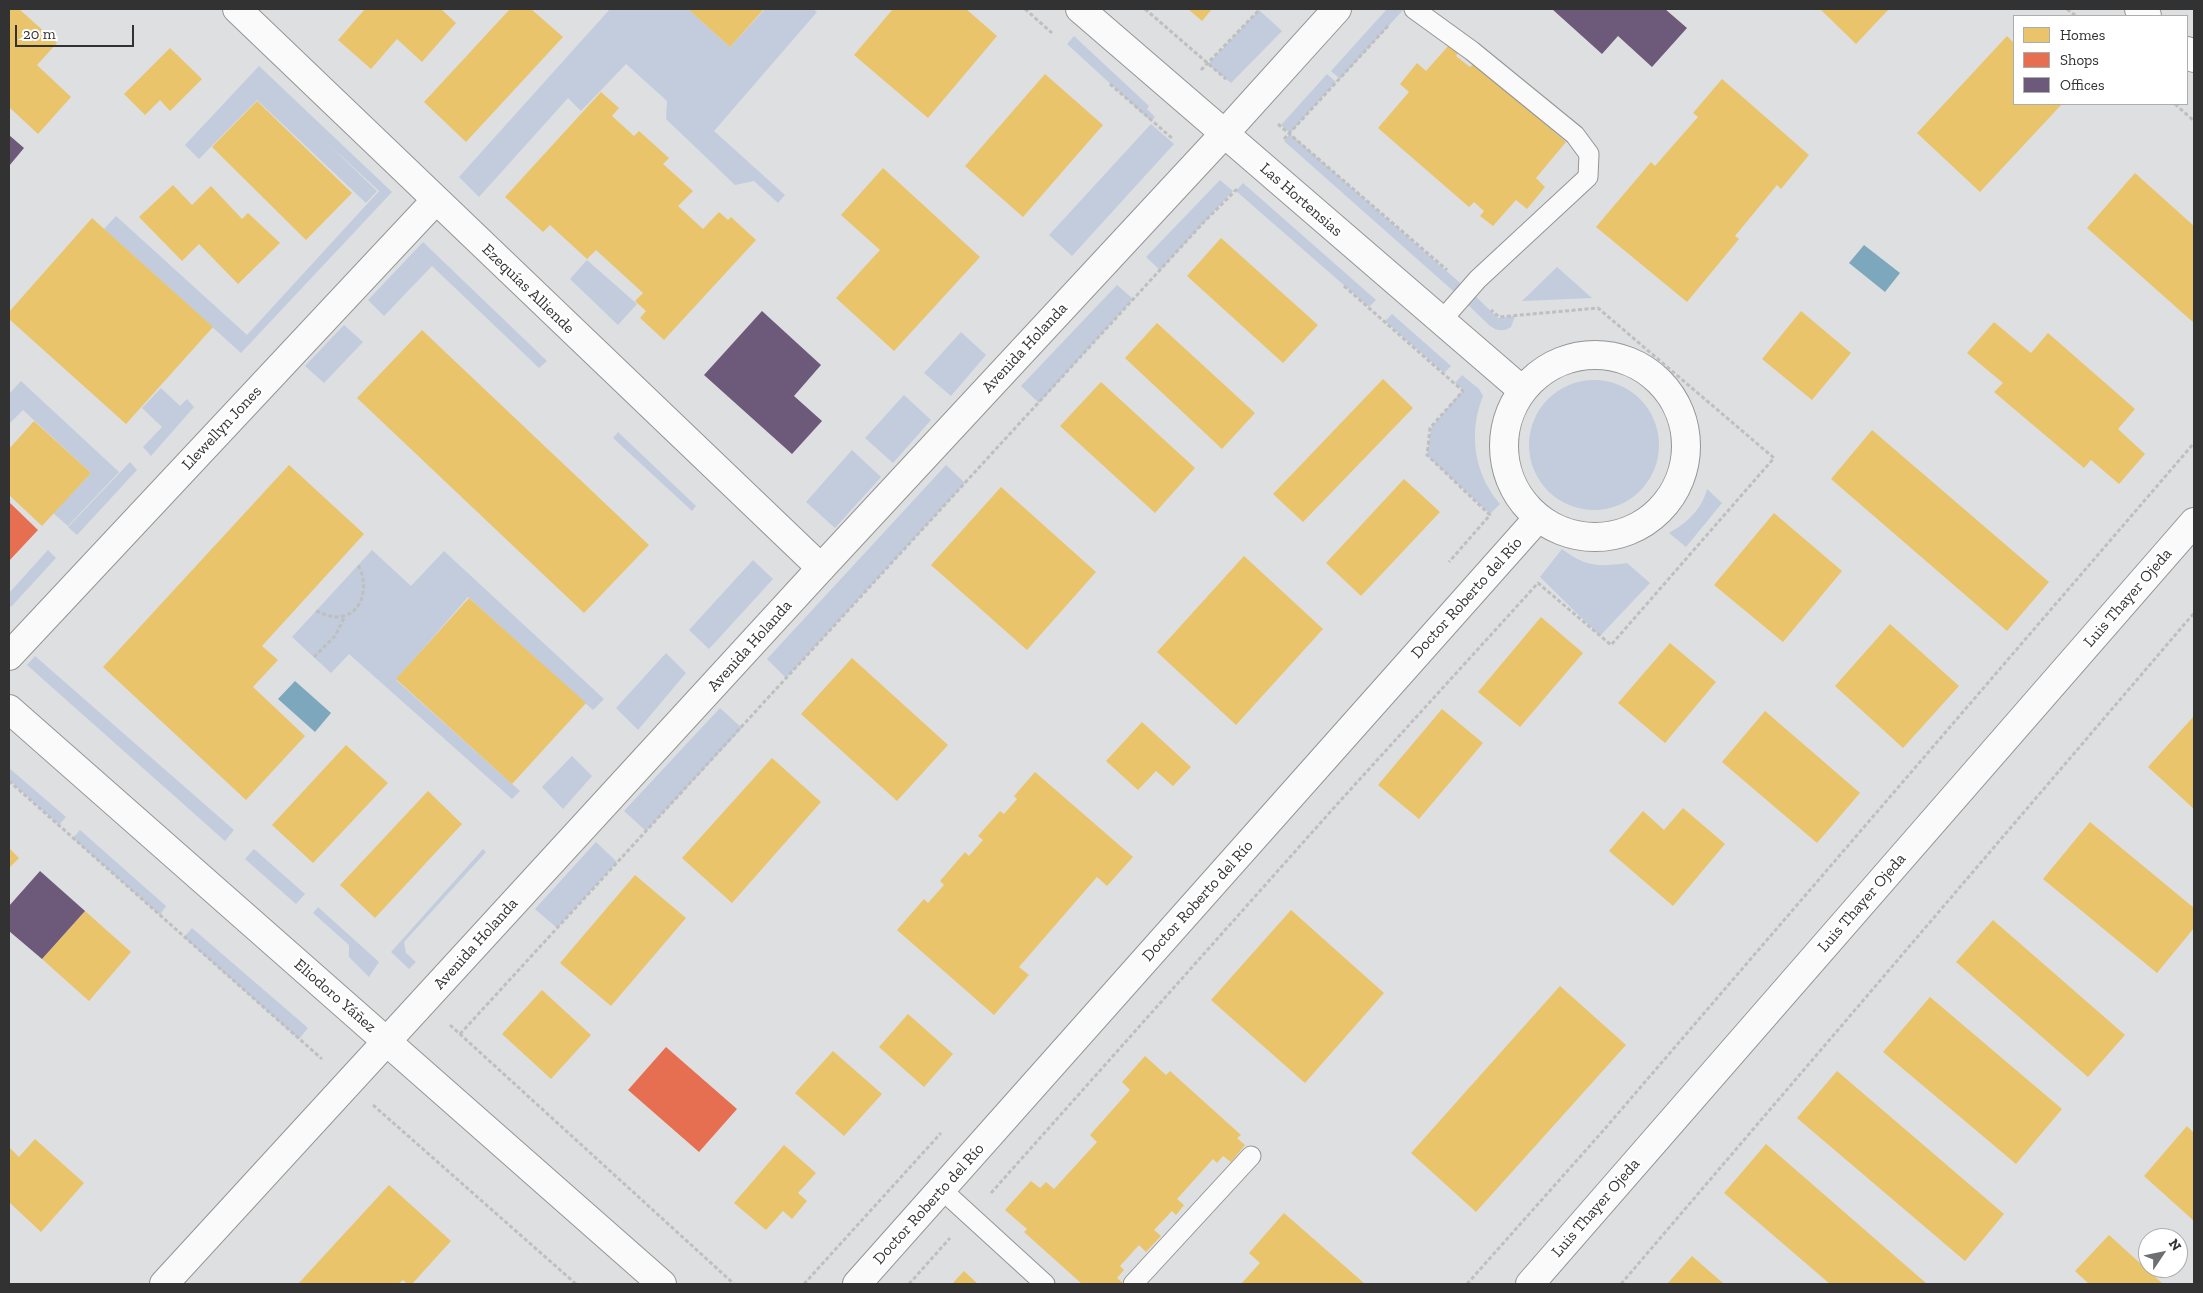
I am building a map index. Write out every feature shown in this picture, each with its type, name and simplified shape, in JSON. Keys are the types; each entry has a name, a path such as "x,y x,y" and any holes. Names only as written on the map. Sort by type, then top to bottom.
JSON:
{"street":[{"name":"Ezequías Alliende","path":"237,9 821,568"},
{"name":"Las Hortensias","path":"1080,9 1522,390"},
{"name":"Avenida Holanda","path":"164,1284 1337,9"},
{"name":"Llewellyn Jones","path":"9,656 436,200"},
{"path":"1604,355 1633,363 1658,380 1677,405 1686,435 1685,466 1673,494 1653,517 1626,533 1596,538 1565,533 1538,518 1519,497 1507,471 1504,444 1509,415 1522,390 1544,370 1573,357 1604,355"},
{"name":"Doctor Roberto del Río","path":"857,1284 1538,518"},
{"name":"Luis Thayer Ojeda","path":"1530,1284 2194,522"},
{"name":"Eliodoro Yáñez","path":"9,709 662,1284"}],"lane":[{"path":"1414,9 1472,52 1575,135 1589,154 1588,177 1468,289 1441,320"},
{"path":"1133,1284 1251,1156"},
{"path":"941,1189 1045,1284"}],"path":[{"path":"909,1284 1340,801 1538,583 1611,644 1774,458 1598,308 1499,317 1145,9"},
{"path":"1196,75 1260,9"},
{"path":"1284,140 1390,23"},
{"path":"2176,105 2194,121"},
{"path":"1151,121 1180,144"},
{"path":"460,1034 1203,223 1261,165"},
{"path":"1236,191 1243,197"},
{"path":"1338,281 1463,391 1430,428 1428,455 1490,514 1446,566"},
{"path":"1467,1284 1608,1125 2194,443"},
{"path":"314,657 335,636 345,616 357,606 364,593 364,583 358,566"},
{"path":"316,611 330,617 345,616"},
{"path":"1621,1284 2194,613"},
{"path":"9,781 322,1059"},
{"path":"424,1001 734,1284"},
{"path":"348,1084 576,1284"},
{"path":"804,1284 944,1130"}],"shaded area":[{"path":"610,9 688,9 730,47 765,9 813,9 817,12 714,131 785,195 778,203 754,181 735,185 666,119 667,101 626,64 581,111 568,98 479,197 459,177"},
{"path":"1387,9 1404,9 1340,79 1331,71"},
{"path":"1259,10 1282,31 1231,83 1208,64"},
{"path":"1074,36 1149,106 1147,109 1155,117 1151,121 1067,44"},
{"path":"259,66 392,192 241,353 104,229 116,216 247,335 379,191 328,144 377,191 366,203 257,100 199,159 185,145"},
{"path":"1327,74 1336,82 1290,133 1281,125"},
{"path":"1151,124 1174,144 1072,256 1049,235"},
{"path":"1290,134 1467,289 1460,297 1284,141"},
{"path":"1220,180 1233,191 1160,270 1146,257"},
{"path":"1243,183 1376,300 1369,307 1236,191"},
{"path":"423,242 547,361 539,368 432,266 384,316 368,300"},
{"path":"587,260 637,304 618,325 570,279"},
{"path":"1557,267 1592,298 1522,301"},
{"path":"1117,285 1133,299 1039,403 1021,386"},
{"path":"1468,289 1498,318 1515,316 1511,327 1506,330 1500,330 1490,326 1461,298"},
{"path":"1392,314 1451,366 1444,373 1385,321"},
{"path":"344,325 363,342 324,383 305,366"},
{"path":"961,332 986,355 951,396 924,373"},
{"path":"1462,375 1479,389 1483,396 1476,424 1476,453 1484,480 1500,504 1490,514 1427,455 1431,428 1463,390 1455,383"},
{"path":"1594,380 1619,385 1640,399 1654,420 1659,445 1654,470 1640,491 1619,505 1594,510 1569,505 1548,491 1534,470 1529,445 1534,420 1548,399 1569,385"},
{"path":"21,381 119,472 68,526 53,513 91,473 23,410 9,424 9,394"},
{"path":"161,388 180,406 187,399 194,407 151,456 143,447 162,427 142,408"},
{"path":"904,395 931,420 893,463 865,438"},
{"path":"618,432 696,506 692,511 613,438"},
{"path":"852,450 881,477 835,528 806,502"},
{"path":"130,462 137,470 77,535 68,527"},
{"path":"946,465 965,483 786,678 767,659"},
{"path":"1707,489 1722,503 1686,547 1669,533 1693,515 1705,496"},
{"path":"1562,549 1578,559 1593,564 1627,563 1650,583 1600,636 1540,577"},
{"path":"48,550 56,558 11,607 9,604 9,593"},
{"path":"372,550 411,586 444,551 604,699 593,710 468,597 396,680 520,791 512,799 349,654 331,673 292,637"},
{"path":"753,560 773,579 709,649 689,630"},
{"path":"666,653 686,673 638,730 616,708"},
{"path":"35,656 234,830 225,841 27,665"},
{"path":"720,708 742,728 646,831 624,811"},
{"path":"572,756 592,776 563,809 542,787"},
{"path":"9,768 66,817 59,825 9,780"},
{"path":"80,830 166,906 160,915 73,838"},
{"path":"596,842 617,862 557,928 535,909"},
{"path":"254,849 305,894 296,904 245,859"},
{"path":"483,849 486,852 404,942 406,953 416,962 409,969 391,952"},
{"path":"318,907 379,962 369,977 349,957 349,945 313,913"},
{"path":"192,928 308,1028 299,1039 184,937"}],"water":[{"path":"1864,245 1900,273 1885,292 1849,263"},
{"path":"295,681 331,713 315,732 278,699"}],"building: Homes":[{"path":"9,9 19,9 57,43 37,65 71,97 38,134 9,107"},
{"path":"365,9 441,9 456,23 422,62 397,39 371,69 338,40"},
{"path":"510,9 531,9 563,37 466,142 424,102"},
{"path":"688,9 764,9 730,47"},
{"path":"893,9 966,9 997,36 928,118 854,55"},
{"path":"1188,9 1212,9 1202,21"},
{"path":"1820,9 1889,9 1856,44"},
{"path":"2007,36 2013,42 2013,105 2061,105 1980,192 1917,133"},
{"path":"1449,45 1458,53 1456,56 1470,67 1474,63 1566,142 1536,178 1545,187 1527,209 1516,200 1493,226 1480,216 1484,211 1474,202 1469,207 1378,128 1409,92 1400,84 1417,63 1426,71"},
{"path":"170,48 202,79 170,111 160,100 145,115 124,94"},
{"path":"1045,74 1103,125 1023,217 965,166"},
{"path":"1722,79 1809,155 1781,189 1777,185 1735,236 1739,239 1687,302 1596,227 1651,162 1655,166 1698,117 1693,113"},
{"path":"601,92 619,108 612,116 634,136 639,131 669,158 663,164 693,191 678,206 703,229 719,212 728,220 731,217 756,240 664,340 640,318 646,311 635,301 643,293 596,250 587,259 550,225 543,232 505,197"},
{"path":"257,101 352,193 306,240 212,147"},
{"path":"883,168 980,257 894,351 836,298 880,250 841,215"},
{"path":"2135,173 2194,226 2194,323 2087,228"},
{"path":"173,185 192,205 211,186 242,219 248,213 280,243 238,284 199,244 182,261 139,217"},
{"path":"92,218 213,327 126,424 9,319 9,312"},
{"path":"1221,238 1318,325 1283,363 1187,276"},
{"path":"1801,311 1851,353 1812,400 1762,359"},
{"path":"1994,322 2031,353 2048,333 2135,409 2118,429 2145,454 2119,484 2091,460 2084,468 1994,392 2003,383 1967,353"},
{"path":"1157,323 1255,413 1222,449 1125,358"},
{"path":"422,330 649,545 584,613 357,398"},
{"path":"1383,379 1413,408 1303,522 1273,494"},
{"path":"1101,382 1195,468 1155,513 1060,426"},
{"path":"34,421 91,473 42,526 9,495 9,449"},
{"path":"1872,430 2049,582 2007,631 1831,479"},
{"path":"289,465 364,534 262,646 278,660 253,687 305,736 246,800 103,667"},
{"path":"1404,479 1440,512 1361,596 1326,563"},
{"path":"1001,487 1096,572 1027,650 931,565"},
{"path":"1774,513 1842,571 1783,642 1714,585"},
{"path":"1244,556 1323,629 1236,725 1157,652"},
{"path":"469,598 586,703 512,784 396,679"},
{"path":"1541,617 1583,653 1520,727 1478,692"},
{"path":"1890,624 1959,686 1903,748 1835,686"},
{"path":"1670,643 1716,682 1665,743 1618,703"},
{"path":"852,658 948,745 897,801 801,714"},
{"path":"1442,709 1483,743 1419,819 1378,785"},
{"path":"1765,711 1860,793 1817,843 1722,762"},
{"path":"2194,716 2194,809 2148,767"},
{"path":"1142,722 1191,767 1173,786 1156,771 1138,790 1106,761"},
{"path":"346,745 388,783 313,863 272,825"},
{"path":"772,758 821,802 732,903 682,858"},
{"path":"1035,772 1133,857 1107,886 1097,877 1019,967 1029,975 994,1015 897,930 924,899 928,903 944,885 940,881 965,852 969,856 983,840 978,836 1000,811 1004,814 1017,799 1014,796"},
{"path":"428,791 462,824 375,918 340,885"},
{"path":"1683,808 1725,844 1673,906 1609,851 1643,811 1664,830"},
{"path":"2090,822 2194,908 2194,928 2157,973 2043,879"},
{"path":"9,848 19,858 9,868"},
{"path":"635,875 686,918 611,1006 560,963"},
{"path":"1291,910 1384,993 1305,1083 1211,1000"},
{"path":"85,911 131,952 89,1001 42,959"},
{"path":"1993,920 2125,1035 2088,1077 1956,962"},
{"path":"1560,986 1626,1045 1476,1212 1411,1153"},
{"path":"542,990 591,1035 551,1079 502,1034"},
{"path":"1930,997 2062,1109 2016,1164 1883,1052"},
{"path":"908,1014 953,1054 924,1087 879,1047"},
{"path":"833,1051 882,1094 844,1136 795,1093"},
{"path":"1145,1056 1166,1075 1170,1071 1241,1135 1237,1138 1245,1145 1231,1162 1223,1156 1217,1163 1213,1159 1177,1199 1184,1205 1176,1215 1172,1211 1154,1230 1161,1236 1146,1252 1139,1245 1120,1266 1124,1270 1117,1278 1124,1284 1082,1284 1024,1232 1027,1229 1005,1210 1031,1181 1040,1188 1046,1182 1054,1189 1097,1142 1090,1135 1130,1090 1122,1082"},
{"path":"1837,1071 2004,1214 1965,1261 1797,1118"},
{"path":"2187,1126 2194,1133 2194,1221 2144,1176"},
{"path":"35,1139 84,1183 41,1232 9,1202 9,1147 19,1157"},
{"path":"1766,1144 1927,1284 1830,1284 1724,1193"},
{"path":"784,1145 816,1173 798,1193 807,1201 792,1219 783,1211 766,1230 734,1203"},
{"path":"389,1185 451,1241 412,1284 407,1284 403,1280 398,1284 298,1284"},
{"path":"1284,1213 1365,1284 1241,1284 1260,1263 1249,1253"},
{"path":"2109,1235 2138,1261 2138,1278 2156,1278 2163,1284 2089,1284 2075,1271"},
{"path":"1692,1256 1724,1284 1667,1284"},
{"path":"964,1271 978,1284 952,1284"}],"building: Shops":[{"path":"9,502 38,530 9,561"},
{"path":"666,1047 737,1109 699,1152 628,1090"}],"building: Offices":[{"path":"1552,9 1665,9 1687,28 1652,67 1618,36 1602,54"},
{"path":"9,135 24,148 9,166"},
{"path":"762,311 821,365 794,396 822,421 792,454 704,375"},
{"path":"40,871 85,911 42,959 9,931 9,906"}]}
